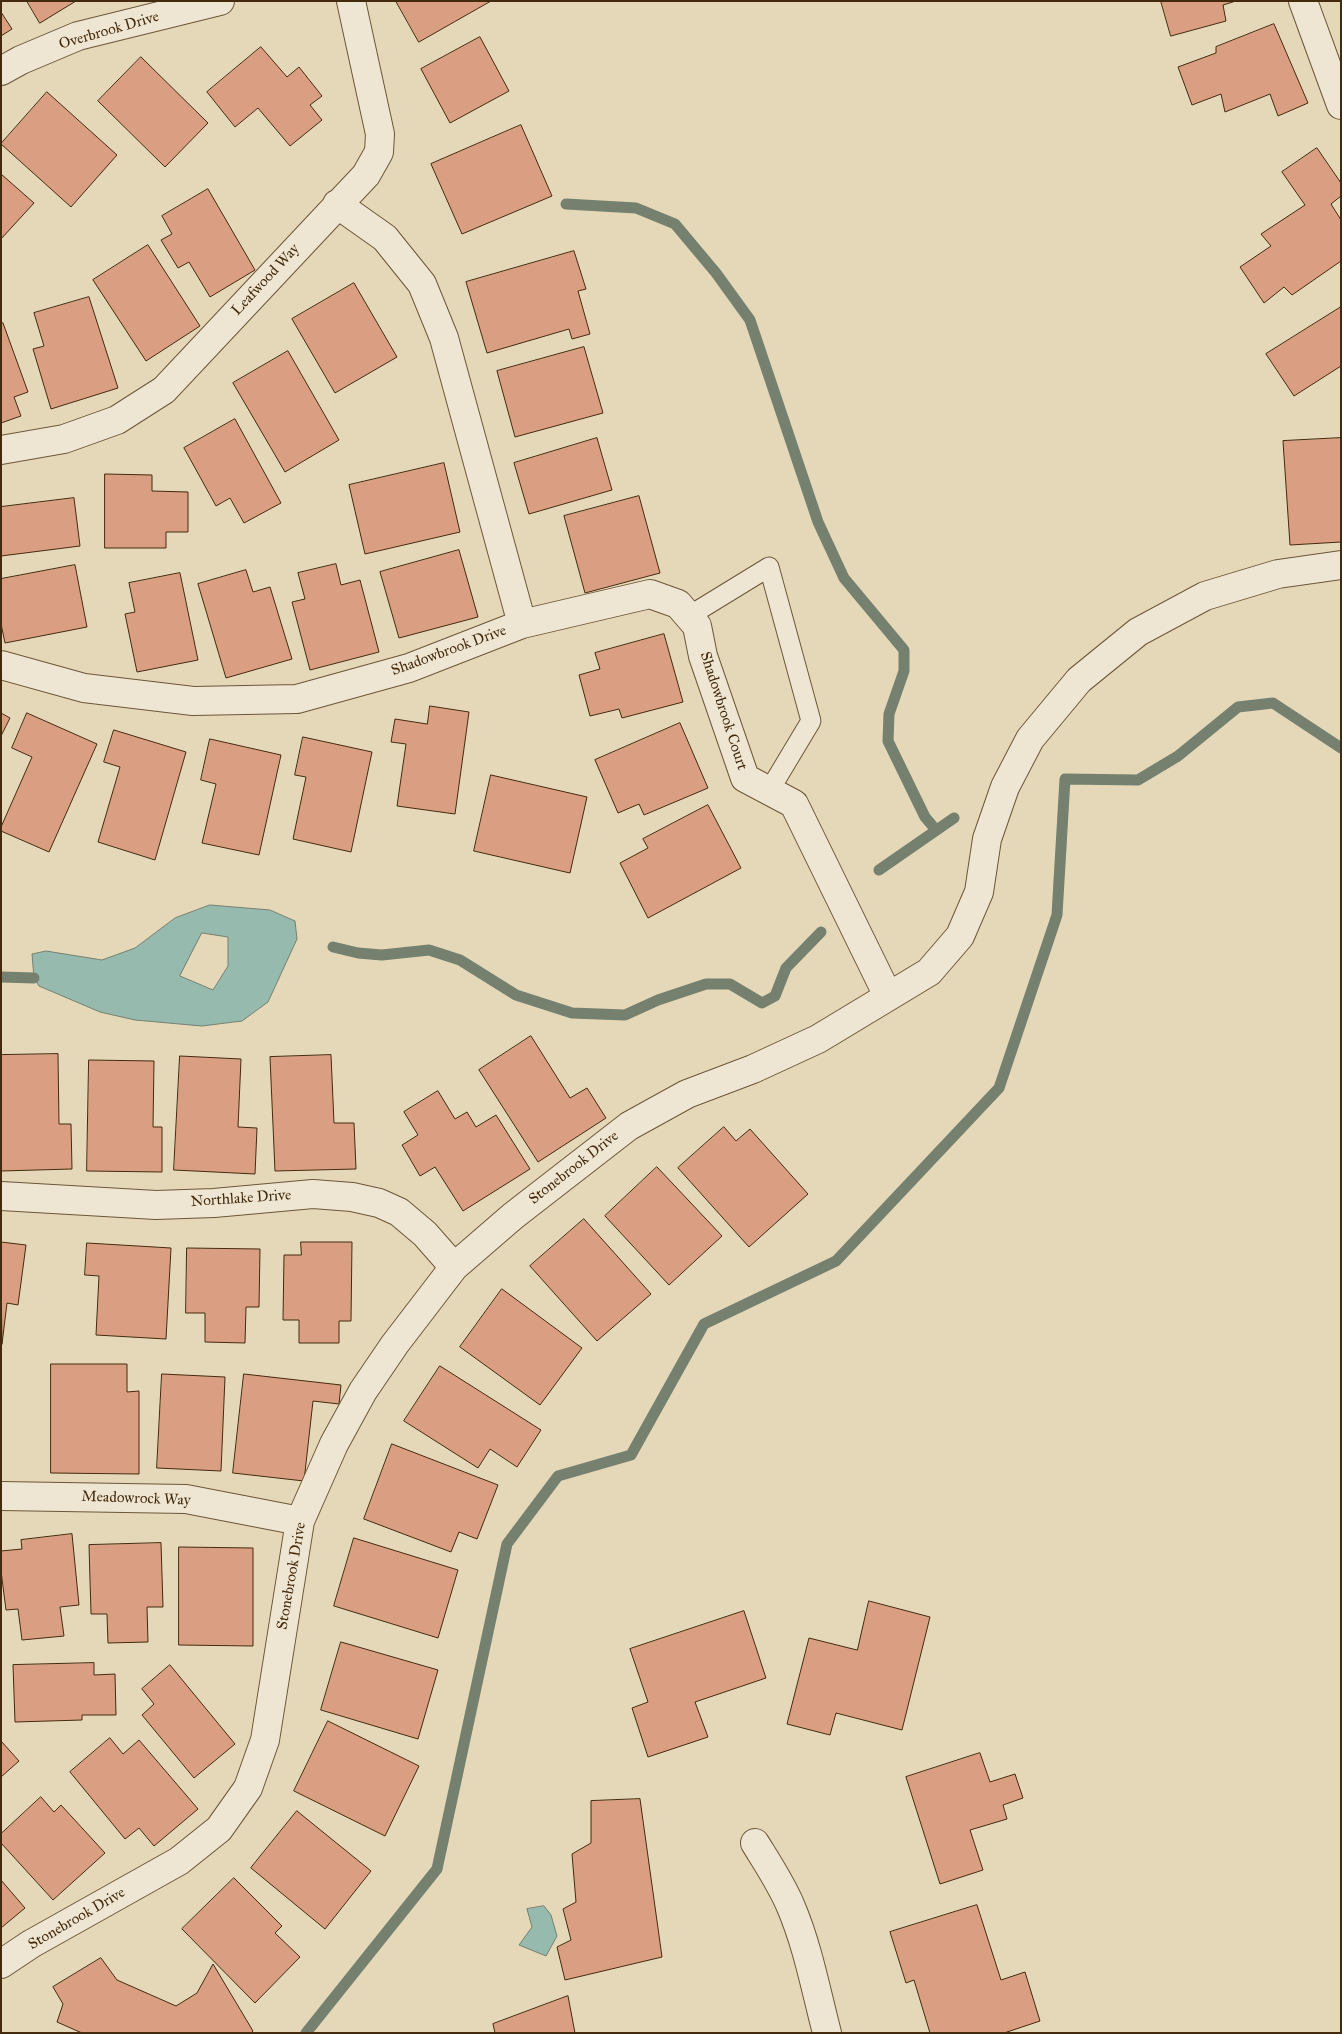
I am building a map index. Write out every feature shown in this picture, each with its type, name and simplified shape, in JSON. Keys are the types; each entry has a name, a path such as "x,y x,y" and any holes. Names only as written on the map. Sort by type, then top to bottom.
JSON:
{"street":[{"name":"Overbrook Drive","path":"1,71 21,60 78,36 220,1"},
{"name":"Leafwood Way","path":"1,450 64,439 117,420 164,390 366,175 379,152 380,134 351,1"},
{"path":"1303,1 1341,104"},
{"name":"Shadowbrook Drive","path":"1,666 84,688 184,700 297,698 409,668 522,624 444,338 422,284 385,238 337,204"},
{"name":"Stonebrook Drive","path":"1,1964 31,1944 179,1861 219,1830 248,1788 265,1740 300,1521 334,1444 363,1391 395,1344 454,1267 513,1216 629,1126 687,1094 753,1069 818,1039 929,972 960,936 979,892 988,838 1004,787 1030,739 1079,680 1138,632 1205,596 1278,574 1341,565"},
{"name":"Shadowbrook Court","path":"522,624 650,594 678,604 697,626 703,656 745,778 794,804 888,996"},
{"name":"Northlake Drive","path":"1,1196 156,1205 214,1203 313,1194 352,1197 379,1203 399,1212 425,1234 454,1267"},
{"name":"Meadowrock Way","path":"1,1496 186,1499 300,1521"},
{"path":"755,1843 774,1874 794,1914 803,1939 827,2033"}],"lane":[{"path":"689,616 769,567 811,721 769,791"}],"water":[{"path":"210,905 270,910 295,921 297,939 268,1002 242,1021 202,1026 135,1020 100,1012 39,986 34,978 32,954 46,951 102,960 135,948 175,918","holes":["202,933 228,937 228,966 213,990 180,976"]},
{"path":"544,1906 551,1915 557,1936 546,1956 519,1945 532,1927 527,1909"}],"building":[{"path":"27,1 76,1 40,23"},
{"path":"396,1 491,1 419,42"},
{"path":"1161,1 1236,1 1223,5 1226,21 1171,36"},
{"path":"1,12 12,29 1,36"},
{"path":"1274,24 1308,103 1278,116 1270,94 1225,112 1221,94 1192,105 1178,67 1216,53 1216,47"},
{"path":"480,37 509,91 450,123 421,69"},
{"path":"261,47 287,77 299,67 322,96 310,105 322,120 290,146 258,108 235,127 207,92"},
{"path":"141,57 208,123 165,167 98,101"},
{"path":"47,92 117,155 71,207 1,144"},
{"path":"521,125 552,196 462,234 431,164"},
{"path":"1317,148 1341,183 1341,196 1331,204 1341,220 1341,261 1292,295 1284,287 1264,303 1240,267 1271,246 1261,234 1305,205 1282,172"},
{"path":"1,174 34,203 1,239"},
{"path":"208,189 255,270 210,297 189,262 178,268 161,240 172,234 162,216"},
{"path":"148,245 200,326 146,361 93,280"},
{"path":"574,251 586,289 578,291 590,334 572,339 569,329 487,353 466,282"},
{"path":"354,283 397,357 335,393 292,319"},
{"path":"89,297 118,388 51,409 33,349 44,346 34,313"},
{"path":"1341,307 1341,366 1294,396 1266,354"},
{"path":"3,323 28,392 14,397 21,416 1,423 1,324"},
{"path":"584,347 603,413 515,437 497,371"},
{"path":"288,351 339,440 285,472 233,383"},
{"path":"235,419 281,503 244,523 230,498 216,506 184,448"},
{"path":"597,438 612,490 529,514 514,463"},
{"path":"1341,438 1341,542 1290,545 1283,441"},
{"path":"444,463 460,532 365,554 349,485"},
{"path":"105,474 152,475 152,491 188,492 188,532 166,532 166,548 105,548"},
{"path":"639,496 660,573 585,593 564,516"},
{"path":"74,498 80,546 1,556 1,507"},
{"path":"459,550 478,617 399,638 380,572"},
{"path":"336,564 341,585 360,580 379,652 310,670 292,602 305,599 298,573"},
{"path":"75,565 87,627 5,643 1,624 1,579"},
{"path":"246,570 253,592 270,587 292,659 226,678 198,584"},
{"path":"180,573 198,660 137,672 125,614 135,612 129,583"},
{"path":"664,634 683,702 622,718 619,709 590,716 579,675 600,669 595,653"},
{"path":"430,706 469,712 455,814 397,806 406,744 391,742 395,719 427,724"},
{"path":"1,713 10,718 1,736"},
{"path":"27,713 97,744 49,852 1,831 1,827 32,757 12,748"},
{"path":"680,723 708,788 644,815 639,804 618,813 595,760"},
{"path":"114,730 186,752 155,860 98,842 120,767 104,762"},
{"path":"303,737 372,752 351,852 293,839 306,777 295,775"},
{"path":"210,739 281,755 259,855 202,843 216,784 201,780"},
{"path":"491,775 587,797 570,873 474,851"},
{"path":"708,805 741,868 648,918 620,863 648,848 643,839"},
{"path":"531,1036 570,1098 587,1088 606,1118 538,1162 479,1070"},
{"path":"58,1054 59,1124 71,1124 72,1169 1,1171 1,1055"},
{"path":"331,1055 334,1123 354,1123 356,1169 275,1171 270,1057"},
{"path":"180,1056 241,1059 238,1127 257,1128 255,1174 174,1170"},
{"path":"89,1060 154,1061 153,1127 162,1127 162,1172 87,1171"},
{"path":"438,1091 455,1119 467,1112 476,1127 496,1115 530,1169 463,1211 435,1167 420,1176 402,1145 418,1135 404,1112"},
{"path":"724,1127 736,1141 750,1129 808,1194 749,1247 678,1168"},
{"path":"657,1167 722,1236 669,1285 605,1216"},
{"path":"584,1219 651,1294 597,1341 530,1266"},
{"path":"1,1242 26,1245 18,1305 7,1303 2,1344"},
{"path":"301,1242 352,1242 351,1321 339,1321 339,1343 299,1343 299,1320 283,1320 284,1255 301,1255"},
{"path":"87,1243 171,1248 166,1339 96,1335 99,1276 85,1275"},
{"path":"187,1248 260,1249 259,1307 246,1307 245,1343 205,1342 205,1313 186,1313"},
{"path":"502,1289 582,1348 540,1405 460,1347"},
{"path":"51,1364 127,1364 127,1392 139,1391 139,1474 51,1473"},
{"path":"440,1366 541,1430 517,1467 490,1449 478,1468 404,1421"},
{"path":"162,1374 225,1377 221,1471 157,1468"},
{"path":"244,1374 341,1385 339,1404 313,1401 304,1481 233,1473"},
{"path":"392,1444 498,1485 477,1539 459,1532 451,1552 364,1519"},
{"path":"72,1534 79,1605 60,1607 64,1636 22,1640 18,1609 6,1610 1,1571 1,1551 22,1549 21,1540"},
{"path":"354,1538 458,1570 438,1638 334,1606"},
{"path":"161,1543 163,1607 147,1607 148,1642 108,1643 107,1614 91,1614 89,1545"},
{"path":"179,1547 253,1548 253,1646 179,1645"},
{"path":"869,1601 930,1617 902,1730 836,1713 830,1735 787,1724 809,1638 857,1650"},
{"path":"744,1611 766,1678 695,1702 708,1737 648,1757 632,1708 648,1702 630,1649"},
{"path":"341,1642 438,1670 418,1739 321,1710"},
{"path":"94,1663 94,1675 115,1674 116,1715 82,1715 82,1720 15,1722 13,1665"},
{"path":"170,1665 235,1744 194,1778 142,1715 154,1704 142,1689"},
{"path":"328,1721 419,1766 385,1836 294,1791"},
{"path":"110,1738 123,1754 139,1740 198,1809 154,1846 139,1828 125,1839 70,1772"},
{"path":"1,1741 19,1761 1,1777"},
{"path":"980,1753 990,1782 1015,1774 1023,1798 1003,1805 1007,1819 970,1830 983,1870 940,1884 906,1777"},
{"path":"41,1797 54,1812 61,1805 105,1853 53,1900 1,1843 1,1834"},
{"path":"640,1799 662,1957 565,1980 557,1947 571,1940 563,1909 576,1902 572,1854 591,1843 591,1801"},
{"path":"297,1811 371,1871 325,1929 251,1868"},
{"path":"234,1878 282,1926 275,1933 300,1957 255,2003 182,1929"},
{"path":"1,1880 25,1908 1,1928"},
{"path":"977,1905 1001,1980 1025,1972 1040,2021 1004,2033 930,2033 914,1980 906,1983 890,1932"},
{"path":"101,1958 117,1980 176,2006 197,1993 213,1964 253,2031 251,2033 82,2033 57,2022 63,2004 53,1987"},
{"path":"568,1996 575,2033 495,2033 493,2024"}],"waterway":[{"path":"566,204 636,208 675,224 716,273 750,320 818,522 844,578 904,650 904,671 889,714 888,741 925,817 936,830"},
{"path":"306,2033 437,1869 507,1544 558,1476 631,1455 704,1324 836,1261 999,1088 1057,915 1065,779 1138,780 1178,756 1238,707 1273,703 1341,748"},
{"path":"879,870 954,818"},
{"path":"333,947 358,953 382,955 429,950 460,960 516,995 572,1013 625,1015 658,1000 706,984 730,984 762,1003 775,996 786,968 821,932"},
{"path":"1,977 34,978"}]}
